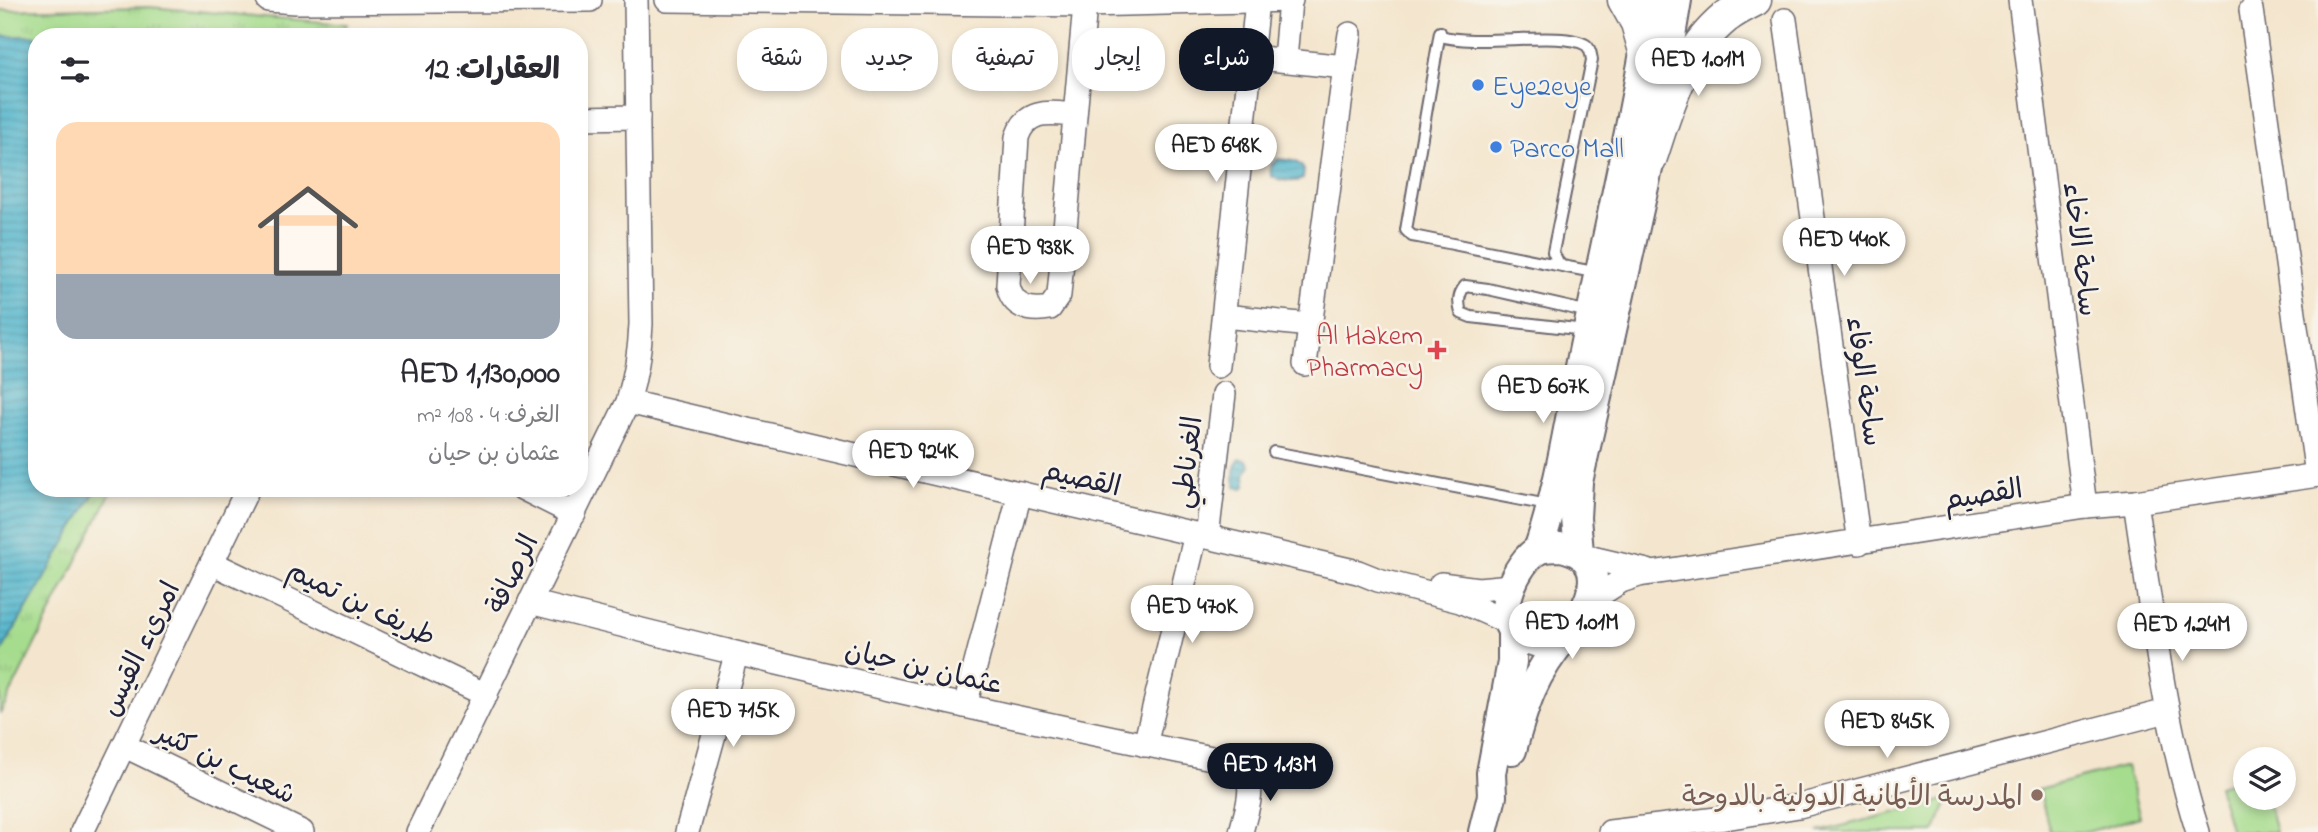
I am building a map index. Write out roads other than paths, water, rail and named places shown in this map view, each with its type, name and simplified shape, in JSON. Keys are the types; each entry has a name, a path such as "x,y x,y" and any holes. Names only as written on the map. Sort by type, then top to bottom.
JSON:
{"main road":[{"path":"1624,0 1637,23 1644,51"},
{"path":"1650,160 1677,80 1702,40 1728,16 1755,0"}],"street":[{"path":"268,0 590,0"},
{"name":"الرصافة","path":"588,485 628,402 638,368 640,347 636,0"},
{"path":"667,0 1085,5 1290,0 1284,60"},
{"path":"1538,551 1551,506 1590,321 1653,0"},
{"path":"1492,796 1507,768 1526,700 1536,677 1577,622 1593,590 1593,577 1581,554 1576,519 1578,482 1650,160 1677,0"},
{"name":"ساحة الاخاء","path":"2020,0 2085,506"},
{"path":"1255,28 1257,1"},
{"path":"1075,115 1036,115 1021,127 1017,137 1007,285 1010,296 1016,303 1035,311 1050,308 1059,295 1085,5"},
{"path":"2251,10 2317,475"},
{"name":"ساحة الوفاء","path":"1785,20 1859,543"},
{"path":"1305,364 1350,34"},
{"path":"1274,59 1345,67"},
{"path":"1218,366 1248,91"},
{"path":"588,118 638,117"},
{"path":"1224,316 1309,325"},
{"name":"الغرناطي","path":"1145,745 1201,535 1224,394"},
{"name":"القصيم","path":"628,402 1358,572 1378,580 1460,601 1510,626"},
{"name":"القصيم","path":"1590,600 1622,581 1657,572 1859,543 2085,506 2136,502 2317,475"},
{"path":"965,706 1020,493"},
{"name":"امرىء القيس","path":"82,832 244,497"},
{"path":"540,497 574,514"},
{"name":"الرصافة","path":"418,832 582,497"},
{"path":"2136,502 2167,711 2198,832"},
{"path":"1489,829 1491,773 1512,662 1510,626 1505,606 1511,586 1538,551 1560,547 1581,554"},
{"name":"القصيم","path":"1581,554 1657,572"},
{"name":"طريف بن تميم","path":"212,563 486,695"},
{"name":"القصيم","path":"1358,572 1380,573 1462,587 1511,586"},
{"name":"عثمان بن حيان","path":"530,602 736,655 1227,761 1247,774 1249,797 1241,832"},
{"path":"1510,626 1528,640 1543,643 1558,641 1566,636"},
{"path":"687,832 736,655"},
{"path":"1610,832 1727,825 2167,711"},
{"name":"شعيب بن كثير","path":"125,746 302,832"}],"lane":[{"path":"1562,266 1553,252 1592,60 1591,51 1587,46 1567,40 1464,40 1447,38 1440,32 1406,230 1412,236 1562,266 1599,273"},
{"path":"1465,286 1488,289 1590,321 1471,317 1461,313 1458,304 1460,292 1465,286"},
{"path":"1274,452 1551,506"}],"water":[{"path":"0,36 28,36 28,497 92,497 0,654"},
{"path":"1278,159 1299,164 1304,170 1303,179 1287,181 1271,176 1270,166"},
{"path":"1240,459 1246,460 1250,465 1245,475 1246,485 1242,489 1235,484 1234,476"}],"place":[{"name":"Eye2eye","path":"1478,85"},
{"name":"Parco Mall","path":"1496,147"},
{"name":"Al Hakem Pharmacy","path":"1437,350"},
{"name":"المدرسة الألمانية الدولية بالدوحة","path":"2037,795"}]}
